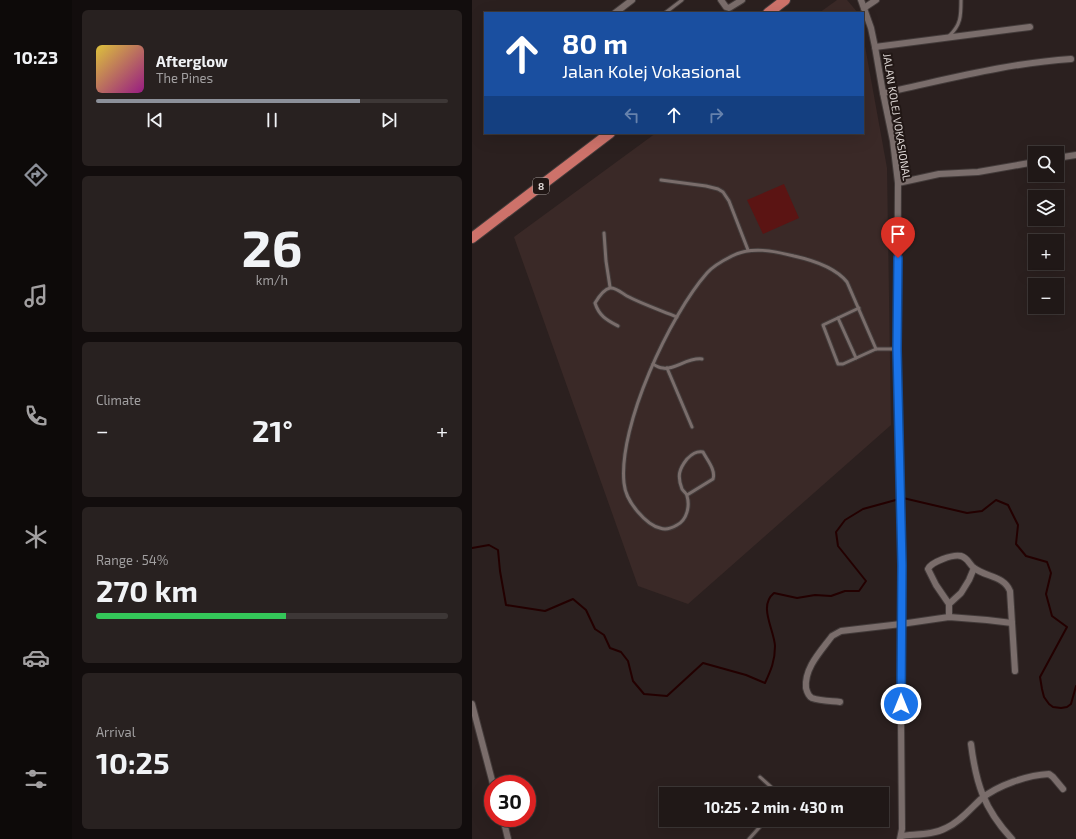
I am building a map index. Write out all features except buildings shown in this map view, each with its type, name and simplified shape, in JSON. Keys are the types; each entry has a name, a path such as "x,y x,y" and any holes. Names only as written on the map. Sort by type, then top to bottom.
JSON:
{"highway":[{"path":"769,12 785,0"},
{"name":"8","path":"472,238 609,134"}],"street":[{"path":"616,12 632,0"},
{"path":"721,0 726,8 729,8 742,0"},
{"name":"JALAN KOLEJ VOKASIONAL","path":"861,0 875,47 882,93 893,141 898,183 897,349 902,559 901,838"},
{"path":"864,8 876,0"},
{"path":"875,47 1030,27"},
{"path":"882,93 1043,60 1071,59"},
{"path":"1064,157 1076,155"},
{"path":"898,183 940,174 978,172 1028,163"},
{"path":"949,617 949,604 929,572 929,567 934,563 955,555 962,556 968,560 974,568 1008,585 1010,591 1015,671"},
{"path":"949,604 970,580 974,568"},
{"path":"840,702 812,698 808,695 806,689 806,678 810,667 832,636 841,631 949,617 1012,623"},
{"path":"472,704 491,775"},
{"path":"971,744 977,782 983,798 1000,826 1012,839"},
{"path":"901,838 937,832 945,829 983,798 997,789 1028,777 1049,774 1063,789"},
{"path":"505,827 508,839"}],"lane":[{"path":"666,12 682,0"},
{"path":"948,38 956,30 960,21 961,0"},
{"path":"661,180 706,186 723,192 731,207 748,250"},
{"path":"604,233 610,287"},
{"path":"687,495 713,480 713,470 703,452 692,454 680,467 679,477 682,487 687,495 688,512 679,525 671,528 661,528 651,524 642,517 633,506 624,484 623,472 627,437 633,413 653,364 676,317 708,272 732,256 748,250 783,253 809,259 835,271 847,282 876,349"},
{"path":"618,326 605,319 597,309 595,303 597,298 610,287 615,288 637,301 676,317"},
{"path":"859,308 825,324 823,328 838,364 843,364 876,349 897,349"},
{"path":"838,318 856,358"},
{"path":"653,364 667,368 691,359 702,359"},
{"path":"667,368 692,426"},
{"path":"760,777 771,787"},
{"path":"748,839 759,827"}],"shaded area":[{"path":"837,0 847,0 857,12 820,12"},
{"path":"864,41 887,168 891,425 688,604 638,586 514,237 655,134 864,134"},
{"path":"784,184 799,218 763,234 747,200"}],"waterway":[{"path":"472,548 489,545 498,550 506,605 545,611 573,599 586,610 595,629 604,635 610,648 621,652 628,661 633,681 644,694 667,696 703,663 746,675 765,683 772,665 775,651 774,639 767,611 769,598 774,593 797,598 815,595 831,596 845,591 859,591 866,581 838,546 836,532 845,520 863,509 903,498 967,513 982,511 996,500 1008,505 1018,525 1016,544 1026,556 1047,562 1051,573 1046,594 1052,616 1067,627 1040,677 1044,697 1053,707 1067,707 1071,704 1076,686"}],"route":[{"path":"898,258 897,349 902,565 901,704"}]}
